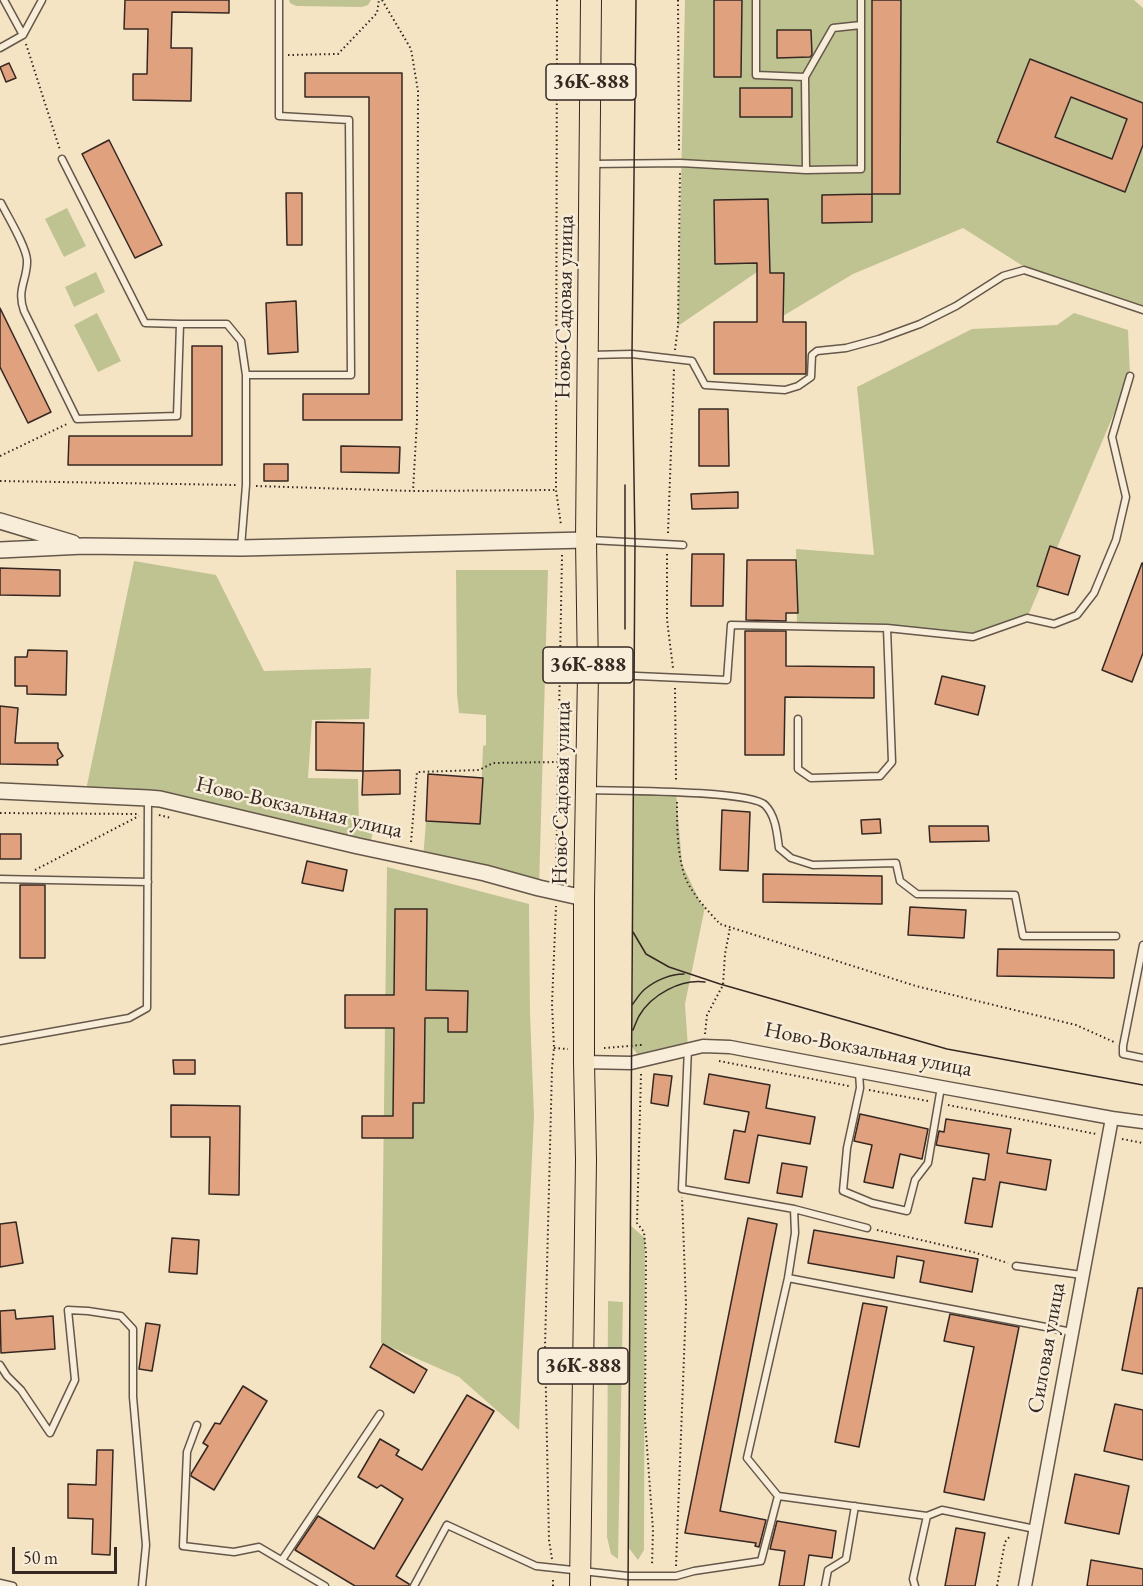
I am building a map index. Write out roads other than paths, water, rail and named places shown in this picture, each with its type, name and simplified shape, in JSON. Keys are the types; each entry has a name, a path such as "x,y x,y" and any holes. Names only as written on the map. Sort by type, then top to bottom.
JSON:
{"main road":[{"name":"Ново-Садовая улица","path":"580,1579 586,1160 584,898 588,674 586,540 591,0"}],"street":[{"path":"0,521 84,546"},
{"path":"0,550 84,546 241,548 586,540"},
{"name":"Ново-Вокзальная улица","path":"0,791 148,798 485,873 584,898"},
{"name":"Ново-Вокзальная улица","path":"584,1062 631,1063 688,1048 730,1047 1143,1122"},
{"name":"Силовая улица","path":"1026,1586 1112,1118"}],"lane":[{"path":"4,0 23,35"},
{"path":"0,48 23,35 42,0"},
{"path":"246,375 351,375 349,120 279,116 279,0"},
{"path":"756,0 756,75 805,77"},
{"path":"591,164 680,163 806,170 861,169 861,0"},
{"path":"806,170 805,77 832,28 861,26"},
{"path":"62,159 145,323 227,324 241,341 246,375 246,485 241,548"},
{"path":"2,203 26,253 27,268 21,296 24,311 77,419 177,416 180,324"},
{"path":"588,355 632,354 692,361 705,385 785,390 798,386 811,377 812,356 817,351 846,348 920,324 956,306 1003,276 1024,270 1143,310"},
{"path":"588,674 727,680 731,625 888,627 973,637 1027,618 1054,624 1077,615 1094,593 1116,540 1126,497 1112,437 1130,376"},
{"path":"586,540 683,545"},
{"path":"798,719 798,769 811,778 880,776 892,762 888,627"},
{"path":"586,790 676,792 748,798 764,804 775,821 779,848 791,858 813,865 896,863 900,881 917,894 1015,895 1023,936 1116,936"},
{"path":"0,1041 129,1018 147,1008 148,798"},
{"path":"0,879 148,882"},
{"path":"1143,945 1123,1046 1123,1054 1143,1058"},
{"path":"688,1048 681,1189 794,1209 867,1228"},
{"path":"859,1072 860,1088 847,1148 843,1191 872,1203 907,1212 915,1179 928,1163 941,1087"},
{"path":"794,1209 795,1233 788,1278 747,1458 778,1496 927,1516 942,1510 1035,1529"},
{"path":"1016,1266 1082,1275"},
{"path":"788,1278 1072,1332"},
{"path":"0,1365 7,1377 21,1390 50,1433 75,1380 68,1310 121,1316 133,1329 133,1397 146,1545 142,1586"},
{"path":"282,1560 380,1414"},
{"path":"197,1425 187,1452 183,1546 234,1552 259,1547 325,1586"},
{"path":"414,1586 447,1525 536,1566 554,1568 580,1579 676,1576 761,1561 778,1496"},
{"path":"825,1586 828,1570 846,1559 855,1506"},
{"path":"915,1586 913,1579 927,1516"},
{"path":"0,1583 13,1586"}],"tram line":[{"path":"628,1586 635,542 632,354 636,0"},
{"path":"625,485 625,629"},
{"path":"633,932 646,954 669,967 720,984 947,1049 1143,1085"},
{"path":"632,1005 643,991 654,983 669,976 684,974"},
{"path":"633,1030 639,1016 659,995 686,983 705,982"}]}
